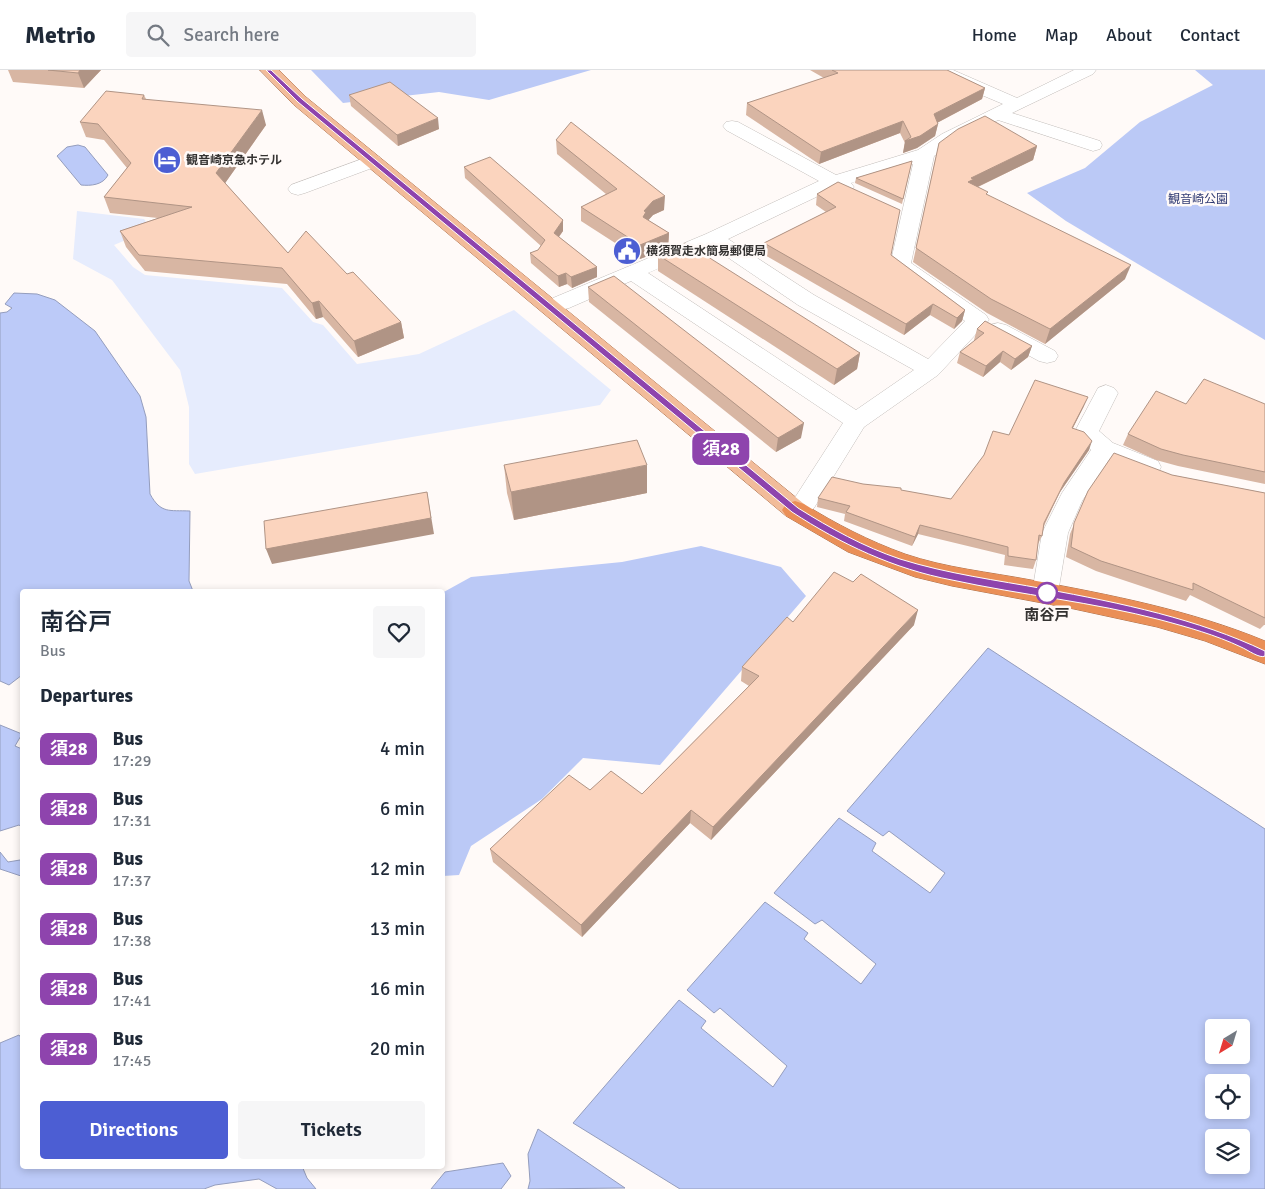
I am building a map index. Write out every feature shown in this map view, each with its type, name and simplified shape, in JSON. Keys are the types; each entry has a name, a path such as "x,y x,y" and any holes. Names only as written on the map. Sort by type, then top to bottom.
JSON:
{"highway":[{"path":"795,510 859,547 897,561 951,577 1045,593 1160,616 1240,642 1265,653"}],"main road":[{"path":"269,70 290,92 795,510"}],"street":[{"path":"938,70 1017,104"},
{"path":"1047,70 1068,79"},
{"path":"561,303 713,238 832,182 926,154 948,138 1087,70"},
{"path":"996,114 1093,145"},
{"path":"732,126 832,182 859,194"},
{"path":"926,154 902,214 900,265 978,320 1047,356"},
{"path":"298,189 373,161"},
{"path":"713,238 806,300 930,370"},
{"path":"632,272 856,421"},
{"path":"795,510 805,502 856,421 930,370 978,320"},
{"path":"1106,393 1086,433 1104,450 1167,475"},
{"path":"1045,593 1055,533 1071,499 1104,450"}],"shaded area":[{"path":"78,145 85,147 108,175 100,183 81,185 57,156 67,147"},
{"path":"77,211 144,219 152,229 114,245 133,267 145,275 282,288 313,322 323,325 357,364 419,354 514,310 611,390 600,405 195,474 189,464 189,407 180,370 112,280 73,259"},
{"path":"14,293 37,294 55,300 95,331 140,396 146,417 150,494 158,505 166,510 190,511 189,581 192,589 20,589 20,677 9,685 0,681 0,313 7,312 12,308 5,304"},
{"path":"988,648 1265,829 1265,1189 680,1189 573,1123 679,1000 706,1021 701,1028 773,1087 787,1066 720,1008 714,1013 687,990 765,902 808,933 804,939 861,984 876,964 822,920 815,924 774,893 839,818 876,843 872,851 930,893 945,873 889,831 883,836 847,811"},
{"path":"0,725 20,733 20,737 15,746 20,748 20,826 0,831"},
{"path":"0,852 8,862 20,860 20,876 0,869"},
{"path":"19,1035 20,1036 20,1169 303,1169 307,1178 316,1189 277,1189 259,1179 215,1185 204,1189 0,1189 0,1043"},
{"path":"538,1129 625,1188 528,1189 530,1181 528,1154"},
{"path":"503,1163 511,1176 501,1189 431,1189 445,1172"}],"green space":[{"path":"311,70 591,70 489,100 439,92 343,103"},
{"name":"観音崎公園","path":"1195,70 1265,70 1265,340 1066,221 1027,193 1085,168 1140,122 1213,85"},
{"path":"701,546 781,567 806,596 660,765 583,758 542,799 471,846 459,875 445,876 445,591 471,577 622,562"}],"building":[{"path":"48,70 80,70 78,73"},
{"path":"832,70 947,70 985,88 934,114 938,124 920,136 905,141 911,137 903,121 821,152 747,103 838,73"},
{"path":"390,82 438,118 397,135 349,95"},
{"path":"106,91 144,95 142,99 262,110 216,173 288,253 306,231 347,274 353,272 401,322 354,341 319,301 312,303 282,268 139,255 120,231 192,207 104,197 131,163 98,124 80,122"},
{"path":"985,116 1037,146 971,178 974,179 968,182 988,192 986,194 1131,265 1050,329 991,299 916,248 939,143 958,129"},
{"path":"571,122 665,196 653,201 644,211 646,212 643,217 669,233 640,245 581,207 617,189 556,140"},
{"path":"490,157 563,220 554,233 597,267 571,277 566,273 558,276 530,253 538,250 545,240 464,167"},
{"path":"912,161 903,199 856,178"},
{"path":"838,182 900,210 891,255 965,310 957,318 933,304 906,324 764,243 836,207 817,194"},
{"path":"686,243 860,353 837,369 658,255"},
{"path":"614,276 804,423 778,438 588,287"},
{"path":"985,321 1032,346 1015,359 1003,351 986,366 960,352 984,333 977,329"},
{"path":"1204,379 1265,404 1265,472 1161,449 1128,434 1156,391 1186,404"},
{"path":"1035,380 1088,397 1072,428 1084,432 1092,441 1064,483 1044,523 1042,536 1039,535 1036,560 1008,556 1008,547 920,525 915,537 846,512 850,506 818,498 832,477 863,484 901,488 901,490 951,499 984,455 993,431 1009,435"},
{"path":"637,440 647,465 511,492 504,465"},
{"path":"1114,453 1172,475 1265,493 1265,618 1193,583 1193,590 1101,561 1071,547 1074,523 1088,491"},
{"path":"427,492 431,518 266,549 264,521"},
{"path":"834,572 853,582 861,574 918,610 713,827 691,810 581,925 490,849 569,775 590,790 611,771 642,794 759,676 742,667 787,617 793,622"}],"bus line":[{"name":"須28","path":"269,70 290,92 429,208 795,510 818,525 859,547 897,561 951,577 1045,593 1160,616 1240,642 1265,653"}],"place":[{"name":"観音崎京急ホテル","path":"167,160"},
{"name":"横須賀走水簡易郵便局","path":"627,251"},
{"name":"南谷戸","path":"1047,593"}]}
